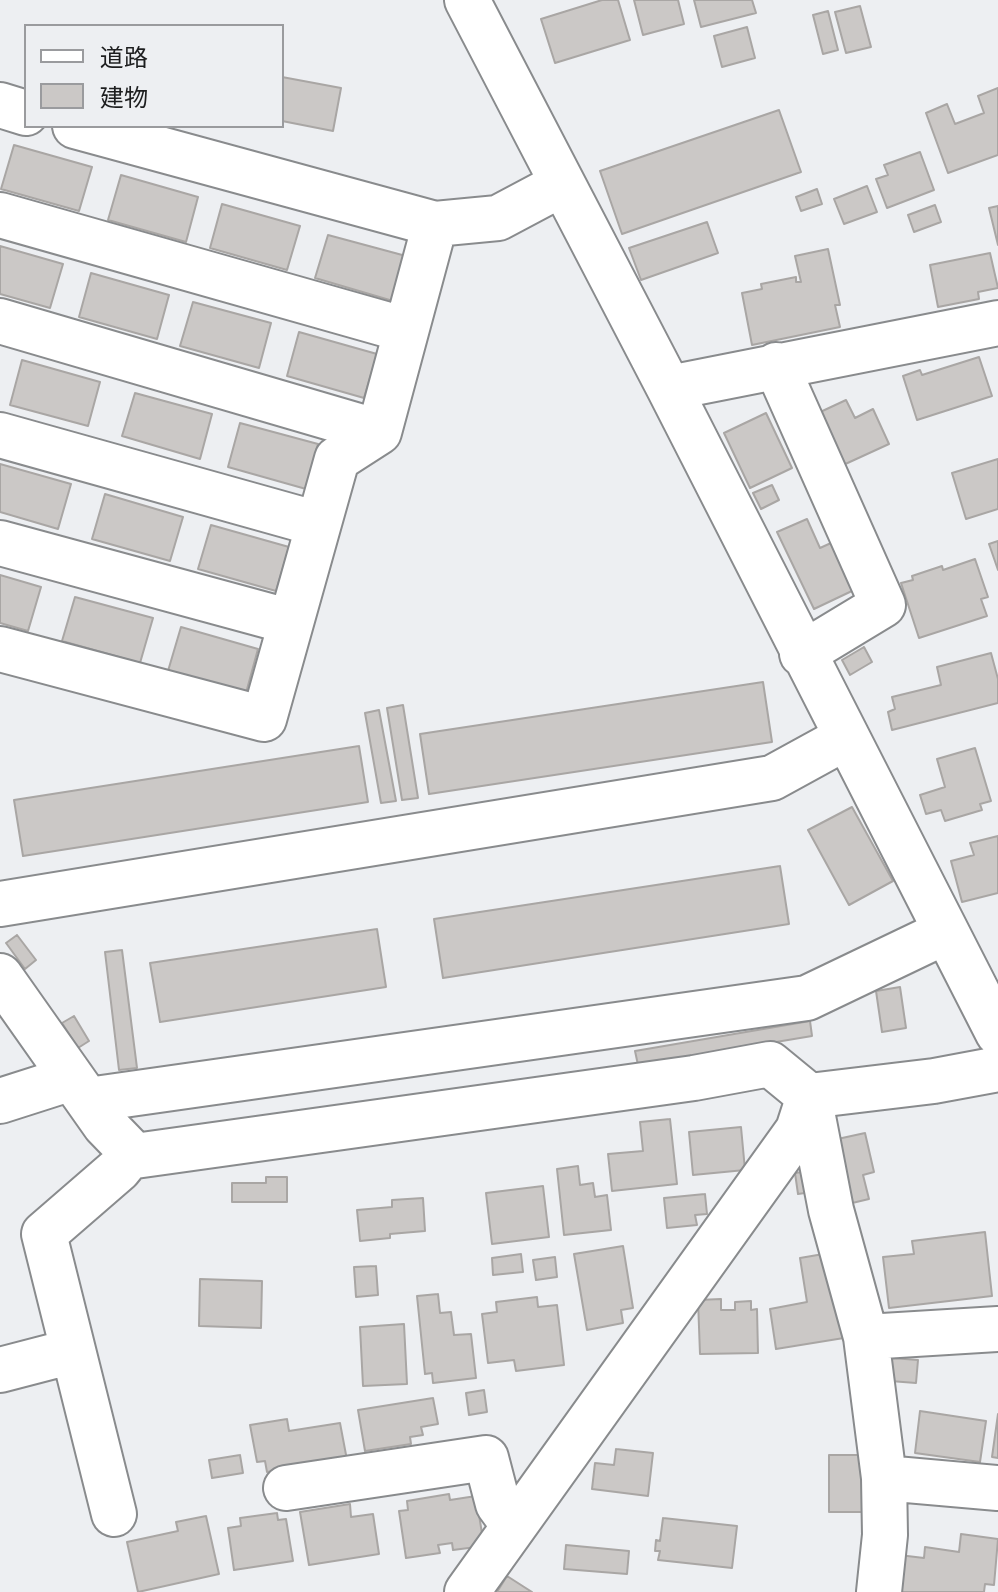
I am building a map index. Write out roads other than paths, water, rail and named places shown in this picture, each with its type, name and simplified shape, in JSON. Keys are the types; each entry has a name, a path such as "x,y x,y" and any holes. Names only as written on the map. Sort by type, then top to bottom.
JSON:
{"street":[{"path":"467,0 998,1033"},
{"path":"0,105 24,112"},
{"path":"82,128 435,224 498,218 562,184"},
{"path":"0,215 406,330"},
{"path":"0,649 264,719 337,459 379,432 435,224"},
{"path":"0,321 379,432"},
{"path":"669,388 998,323"},
{"path":"776,365 883,605 802,654"},
{"path":"0,435 318,524"},
{"path":"0,543 291,622"},
{"path":"0,904 772,778 845,738"},
{"path":"0,1101 807,998 945,932"},
{"path":"0,976 105,1125 135,1156 694,1078 770,1064 809,1096 831,1210 866,1337 884,1478 885,1535 879,1592"},
{"path":"809,1096 934,1081 998,1069"},
{"path":"467,1592 798,1130 809,1096"},
{"path":"114,1514 44,1234 119,1169 132,1153"},
{"path":"866,1337 998,1329"},
{"path":"0,1370 73,1351"},
{"path":"286,1488 486,1458 498,1504 514,1526"},
{"path":"884,1478 998,1488"}]}
